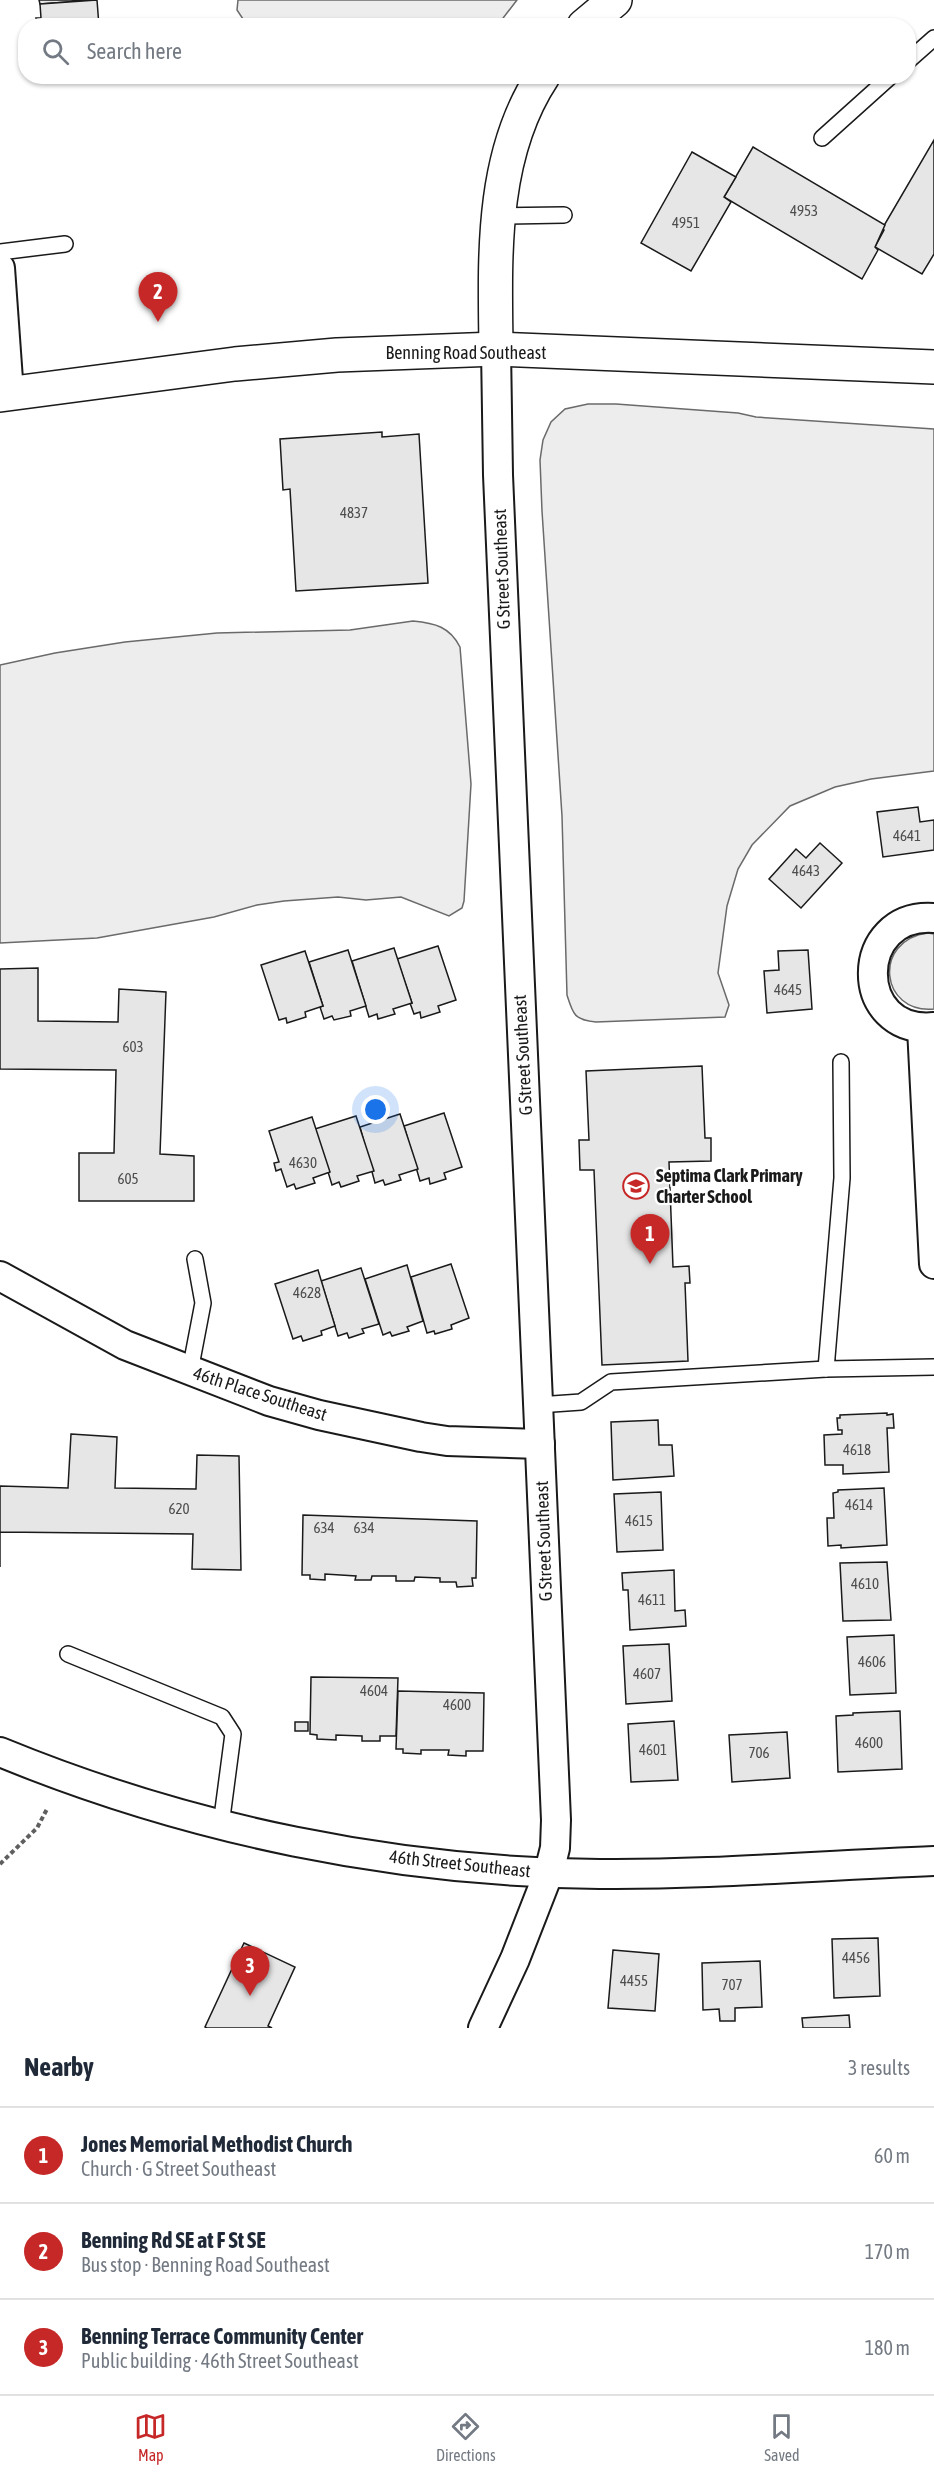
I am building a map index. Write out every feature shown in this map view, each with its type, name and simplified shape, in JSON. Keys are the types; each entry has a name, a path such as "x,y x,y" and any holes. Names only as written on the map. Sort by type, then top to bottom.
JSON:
{"main road":[{"path":"594,18 615,0"},
{"name":"G Street Southeast","path":"496,349 495,294 501,190 510,147 525,108 538,84"},
{"name":"Benning Road Southeast","path":"5,395 234,364 337,355 496,349 934,367"}],"street":[{"path":"0,268 5,395"},
{"name":"G Street Southeast","path":"483,2028 515,1959 549,1872 555,1848 556,1820 498,475 496,349"},
{"path":"934,918 909,920 888,933 877,948 872,969 873,988 882,1006 900,1022 928,1028 934,1264"},
{"name":"46th Place Southeast","path":"0,1276 125,1345 269,1401 369,1428 447,1441 540,1444"},
{"name":"46th Street Southeast","path":"0,1752 88,1786 221,1825 318,1846 458,1866 549,1872 692,1872 934,1862"}],"lane":[{"path":"916,55 934,38"},
{"path":"822,138 882,84"},
{"path":"500,216 564,214"},
{"path":"0,252 65,244"},
{"path":"826,1370 842,1178 841,1062"},
{"path":"190,1371 203,1302 195,1259"},
{"path":"538,1405 581,1402 611,1382 826,1370 934,1367"},
{"path":"68,1654 222,1717 233,1734 221,1825"}],"path":[{"path":"0,1864 38,1828 47,1809"}],"shaded area":[{"path":"238,0 517,0 503,18 242,18 237,10"},
{"path":"588,404 616,404 738,413 756,417 934,429 934,771 871,779 835,787 790,806 752,845 738,869 727,906 718,973 729,1005 725,1017 596,1022 579,1018 571,1007 567,995 562,816 540,460 543,440 551,422 565,409"},
{"path":"413,621 441,627 452,635 460,647 471,784 462,908 449,916 401,897 366,900 338,897 284,901 257,905 214,917 97,938 0,943 0,665 55,653 125,642 217,633 350,630"},
{"path":"928,933 934,934 934,1009 916,1007 902,1000 894,989 890,975 891,961 898,949 910,938"}],"building":[{"path":"39,0 93,0 40,4"},
{"path":"97,0 98,18 41,18 40,4"},
{"path":"934,140 934,254 922,274 875,247 884,230 882,229"},
{"path":"753,147 885,225 875,247 878,250 862,279 724,197"},
{"path":"692,152 736,177 724,197 731,202 691,271 641,243"},
{"path":"382,432 382,437 419,434 428,583 296,591 290,489 283,490 280,439"},
{"path":"918,807 920,822 934,820 934,850 883,857 877,812"},
{"path":"820,843 842,863 801,908 769,879 796,849 806,858"},
{"path":"438,946 456,1000 438,1006 440,1012 421,1018 420,1012 414,1014 397,959"},
{"path":"394,948 412,1003 393,1009 395,1014 378,1019 377,1014 369,1017 352,961"},
{"path":"348,950 366,1006 350,1011 351,1016 334,1020 332,1016 324,1019 320,1007 323,1006 309,962"},
{"path":"808,950 812,1009 767,1013 764,971 779,970 778,951"},
{"path":"305,951 323,1006 305,1012 306,1017 287,1023 286,1018 279,1020 261,965"},
{"path":"38,968 38,1021 118,1022 119,989 166,992 160,1154 194,1156 194,1201 79,1201 79,1153 114,1153 116,1070 0,1069 0,969"},
{"path":"702,1066 705,1138 711,1138 711,1161 669,1162 673,1267 689,1266 690,1283 685,1283 688,1361 602,1365 594,1170 580,1170 579,1140 589,1140 586,1071"},
{"path":"444,1113 462,1167 444,1173 446,1179 430,1184 429,1178 420,1181 404,1126"},
{"path":"400,1114 418,1169 399,1175 401,1180 385,1185 383,1180 375,1183 360,1127"},
{"path":"356,1116 374,1171 357,1176 359,1181 341,1187 339,1182 332,1185 315,1129"},
{"path":"312,1117 330,1172 313,1178 315,1183 296,1189 294,1184 287,1187 281,1169 276,1171 274,1163 279,1162 269,1131"},
{"path":"451,1264 469,1318 451,1325 452,1329 435,1334 434,1331 427,1333 411,1277"},
{"path":"407,1265 423,1321 407,1327 409,1331 392,1336 390,1332 383,1335 365,1279"},
{"path":"361,1268 379,1324 362,1329 364,1333 349,1338 347,1333 338,1336 321,1281"},
{"path":"318,1270 335,1326 321,1331 322,1335 303,1341 301,1336 293,1339 275,1284"},
{"path":"887,1413 887,1415 893,1414 894,1428 887,1428 889,1472 843,1474 843,1465 825,1465 824,1435 842,1434 842,1430 838,1430 837,1418 840,1418 840,1415"},
{"path":"658,1420 659,1445 672,1445 674,1476 613,1480 611,1422"},
{"path":"71,1434 117,1437 115,1488 196,1489 197,1455 239,1456 241,1570 192,1569 193,1534 0,1532 0,1486 68,1488"},
{"path":"884,1488 887,1545 841,1548 841,1545 828,1546 827,1518 834,1518 833,1493 838,1490"},
{"path":"661,1492 663,1550 617,1552 614,1494"},
{"path":"303,1515 477,1521 476,1578 472,1578 473,1586 457,1587 456,1582 440,1582 440,1578 415,1577 414,1581 396,1581 396,1576 372,1576 371,1580 355,1580 356,1576 325,1574 325,1580 310,1579 310,1575 302,1575"},
{"path":"887,1562 891,1620 843,1621 840,1563"},
{"path":"674,1570 675,1611 685,1610 686,1626 630,1630 628,1590 623,1590 622,1573"},
{"path":"894,1635 896,1693 850,1695 847,1637"},
{"path":"669,1644 672,1701 626,1704 623,1646"},
{"path":"311,1677 398,1678 396,1736 380,1736 380,1741 362,1741 362,1736 336,1735 336,1740 317,1739 317,1735 310,1734"},
{"path":"398,1691 484,1693 483,1751 466,1751 466,1756 448,1755 449,1750 421,1750 421,1754 403,1753 403,1749 396,1749"},
{"path":"900,1711 902,1769 838,1772 836,1716"},
{"path":"674,1721 678,1780 631,1782 628,1724"},
{"path":"295,1722 308,1722 308,1731 295,1731"},
{"path":"787,1732 790,1778 732,1782 729,1735"},
{"path":"878,1938 880,1996 834,1998 832,1939"},
{"path":"244,1943 295,1967 268,2026 272,2028 207,2028 205,2027"},
{"path":"613,1950 659,1954 655,2011 608,2008"},
{"path":"760,1961 762,2007 735,2008 735,2021 720,2021 719,2009 703,2010 702,1963"},
{"path":"849,2015 850,2028 803,2028 802,2018"}],"place":[{"name":"Benning Rd SE at F St SE","path":"158,322"},
{"name":"Septima Clark Primary Charter School","path":"636,1186"},
{"name":"Jones Memorial Methodist Church","path":"650,1264"},
{"name":"Benning Terrace Community Center","path":"250,1996"}]}
